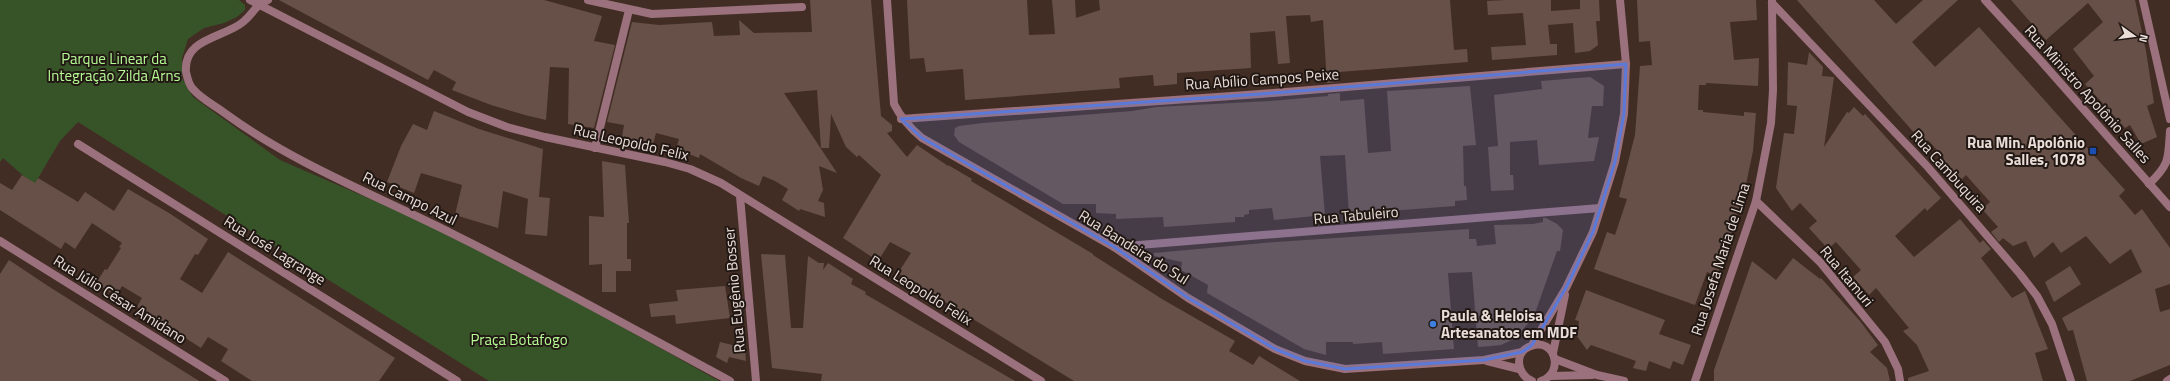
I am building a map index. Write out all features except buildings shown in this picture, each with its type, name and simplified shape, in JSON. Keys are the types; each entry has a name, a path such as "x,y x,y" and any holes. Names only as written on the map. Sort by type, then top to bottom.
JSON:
{"street":[{"name":"Rua Leopoldo Felix","path":"250,0 468,112 507,127 690,170 721,183 1041,381"},
{"path":"258,4 268,0"},
{"path":"588,0 652,14 678,14 802,7"},
{"name":"Rua Bandeira do Sul","path":"887,0 894,104 901,119 922,138 1114,247 1195,302 1276,349 1305,361 1345,369 1484,360 1522,352"},
{"path":"1521,375 1520,357 1522,352 1532,345 1566,288 1593,232 1615,162 1624,114 1626,64 1620,0"},
{"name":"Rua Ministro Apolônio Salles","path":"1985,0 2170,207"},
{"path":"2143,0 2170,119"},
{"name":"Rua Josefa Maria de Lima","path":"1695,381 1756,201 1771,123 1773,90 1772,2"},
{"name":"Rua Cambuquira","path":"1772,2 1926,165 2020,274 2037,296 2052,324 2071,381"},
{"name":"Rua Campo Azul","path":"258,4 244,21 224,34 197,44 190,52 186,72 193,90 266,140 324,172 456,235 730,381"},
{"path":"595,148 629,10"},
{"name":"Rua Abílio Campos Peixe","path":"901,119 1252,95 1626,64"},
{"path":"2149,184 2166,165 2170,131"},
{"name":"Rua José Lagrange","path":"78,144 457,381"},
{"name":"Rua Eugênio Bosser","path":"740,196 756,381"},
{"name":"Rua Itamuri","path":"1756,201 1820,262 1885,342 1898,369 1900,381"},
{"name":"Rua Tabuleiro","path":"1114,247 1600,208"},
{"name":"Rua Júlio César Amidano","path":"0,241 225,381"},
{"path":"1545,379 1554,371 1554,356 1566,288"},
{"path":"1532,345 1544,346 1554,356 1597,375 1624,381"},
{"name":"Rua Bandeira do Sul","path":"1484,360 1532,381"},
{"path":"1545,379 1597,375"}],"highlighted area":[{"path":"1626,64 1624,114 1615,162 1593,232 1566,288 1532,345 1522,352 1484,360 1345,369 1305,361 1275,349 1188,298 1114,247 922,138 901,119 1260,94"}],"green space":[{"name":"Parque Linear da Integração Zilda Arns","path":"0,0 239,0 245,5 245,10 237,17 224,23 204,28 188,39 182,58 182,78 193,97 280,160 421,221 556,290 719,381 489,381 78,122 60,141 34,185 3,158 0,162"}],"place":[{"name":"Rua Min. Apolônio Salles, 1078","path":"2093,151"},
{"name":"Paula & Heloisa Artesanatos em MDF","path":"1433,324"}],"park label":[{"name":"Praça Botafogo","path":"519,339"}]}
